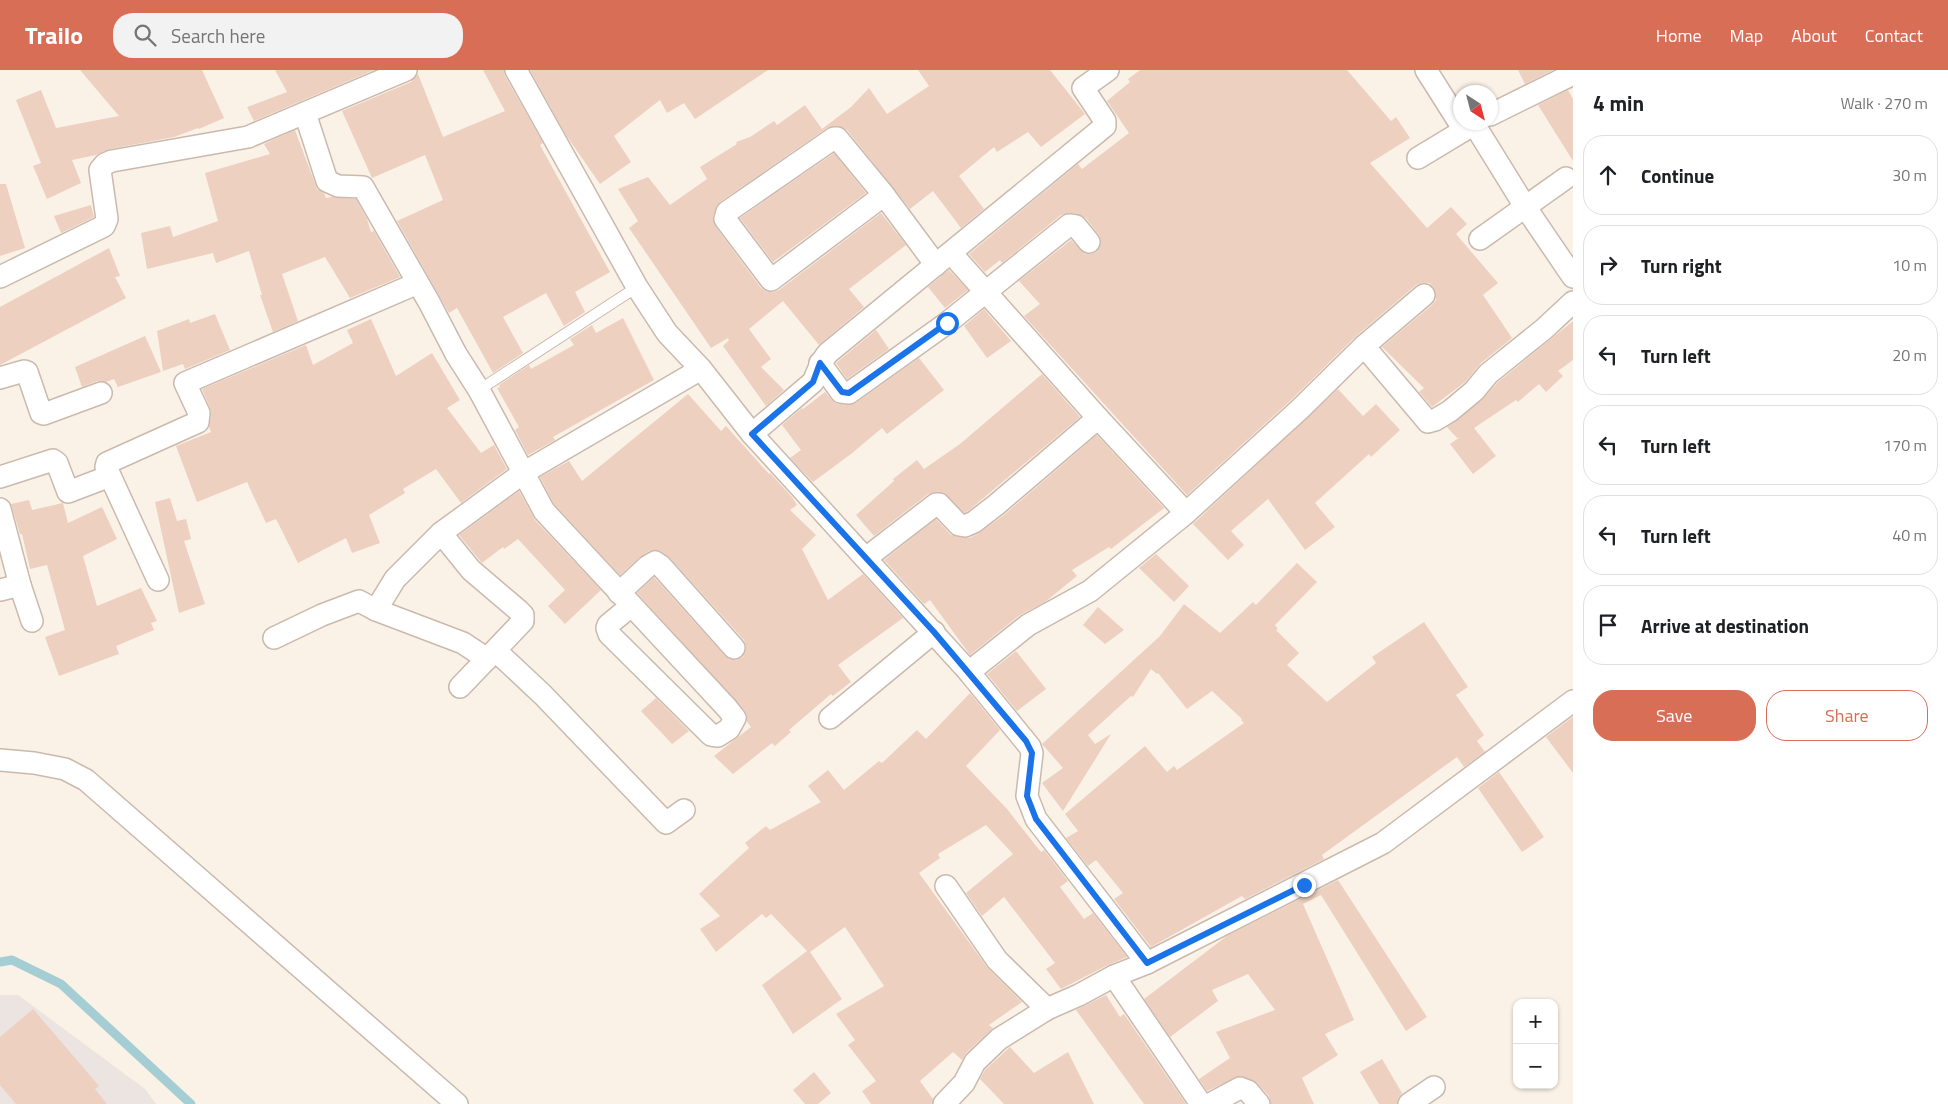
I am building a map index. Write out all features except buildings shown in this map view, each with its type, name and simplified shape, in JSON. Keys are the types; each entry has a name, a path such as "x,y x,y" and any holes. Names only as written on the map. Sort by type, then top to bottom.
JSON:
{"street":[{"path":"0,277 104,226 106,219 100,170 105,164 112,161 248,137 406,70"},
{"path":"516,70 636,287 667,333 700,369 752,434 934,632 1030,747 1032,753 1027,796 1036,819 1147,963"},
{"path":"752,434 813,382 820,363 828,353 1105,126 1105,122 1083,88 1108,70"},
{"path":"1426,70 1453,99"},
{"path":"1498,112 1573,74"},
{"path":"305,113 327,181 338,186 363,187 456,354 479,390 544,510 625,599 727,708 735,718 729,729 718,736 711,735 610,634 607,628 625,599 648,566 655,562 661,566 734,648"},
{"path":"1418,158 1464,130"},
{"path":"1480,130 1526,208 1573,278"},
{"path":"884,196 771,280 725,219 727,212 834,138 837,138 884,196 943,259 986,292 1098,418 1186,513"},
{"path":"1480,239 1566,178"},
{"path":"820,363 842,392 849,393 947,323 1069,225 1076,226 1089,242"},
{"path":"158,580 106,467 107,463 198,422 198,413 185,383 418,283"},
{"path":"969,672 1028,625 1090,591 1186,513 1300,409 1364,346 1424,295"},
{"path":"1364,346 1428,422 1450,411 1474,391 1488,374 1544,329 1573,302"},
{"path":"376,610 395,579 441,533 523,473 700,369"},
{"path":"0,378 24,370 27,372 43,414 101,393"},
{"path":"866,558 936,504 939,504 960,525 965,526 974,522 1098,418"},
{"path":"0,478 53,460 57,463 68,492 110,476"},
{"path":"0,509 10,588 32,621"},
{"path":"441,533 472,570 523,615 523,621 460,686"},
{"path":"274,638 346,605 359,601 376,610 492,655 543,696 666,823 684,810"},
{"path":"830,718 934,632"},
{"path":"944,1104 964,1083 976,1062 999,1039 1046,1009 1079,995 1114,976 1147,963 1383,843 1573,701"},
{"path":"0,760 34,763 65,769 86,780 457,1104"},
{"path":"946,886 997,960 1046,1009"},
{"path":"1114,976 1201,1104"},
{"path":"1409,1104 1434,1087"},
{"path":"1210,1104 1240,1088 1248,1091 1259,1104"}],"lane":[{"path":"479,390 636,287"}],"shaded area":[{"path":"0,995 18,995 145,1089 156,1104 0,1104"}],"waterway":[{"path":"0,962 12,960 61,984 191,1104"}],"route":[{"path":"947,323 849,393 842,392 820,363 813,382 752,434 934,632 1026,741 1032,753 1027,796 1030,808 1036,819 1147,963 1304,885"}]}
